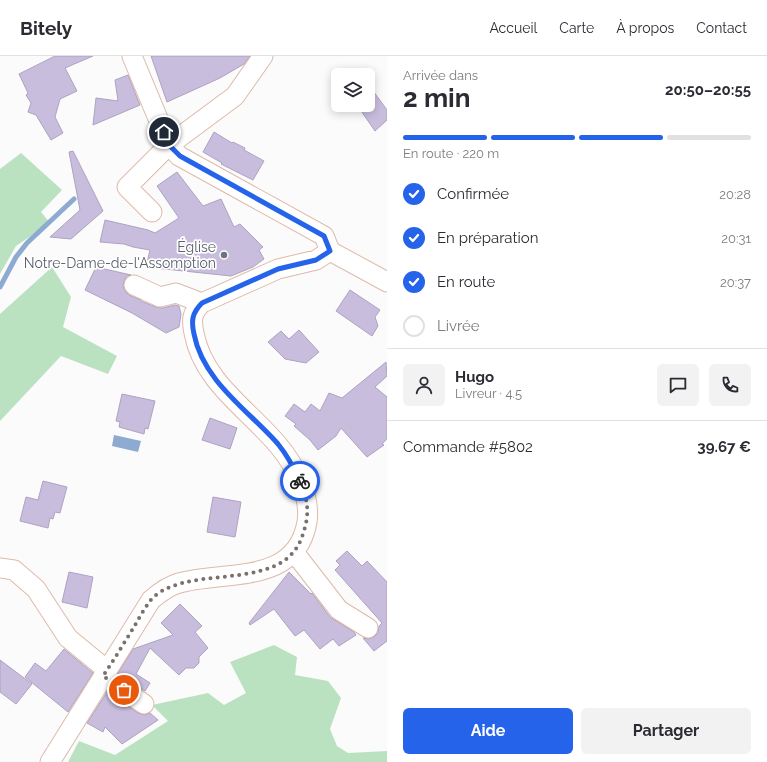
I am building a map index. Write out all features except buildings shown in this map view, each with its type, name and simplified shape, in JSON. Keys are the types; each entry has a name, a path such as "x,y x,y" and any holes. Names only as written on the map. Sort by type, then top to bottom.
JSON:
{"street":[{"path":"132,56 169,145 180,156 324,236 330,251 387,282"},
{"path":"152,212 127,187 169,145 235,96 263,56"},
{"path":"50,762 150,600 163,590 178,583 272,568 284,562 294,552 302,538 308,511 304,491 292,465 279,445 224,389 202,358 196,344 193,318 195,310 202,303 278,269 316,260 330,251"},
{"path":"134,285 160,297 176,292 202,303"},
{"path":"294,552 338,610 368,628"},
{"path":"0,568 14,570 36,589 68,638 105,673 144,704"}],"green space":[{"path":"21,153 62,190 41,212 50,223 16,246 0,274 0,169"},
{"path":"52,267 71,297 63,327 117,356 108,374 61,356 0,421 0,314"},
{"path":"274,645 297,657 295,675 328,681 341,698 330,729 337,746 348,753 387,751 387,762 68,762 79,741 115,755 168,721 152,705 208,693 224,705 246,693 230,662"}],"water":[{"path":"114,435 141,441 138,452 112,446"}],"waterway":[{"path":"0,287 16,257 27,243 74,199"}],"way so far":[{"path":"124,690 103,676 150,600 163,590 178,583 272,568 284,562 294,552 302,538 308,511 307,501 300,481"}],"place":[{"name":"Église Notre-Dame-de-l'Assomption","path":"224,255"}],"route":[{"path":"164,132 169,145 180,156 324,236 330,251 316,260 278,269 202,303 195,310 193,318 196,344 202,358 211,372 236,402 279,445 300,481"}]}
